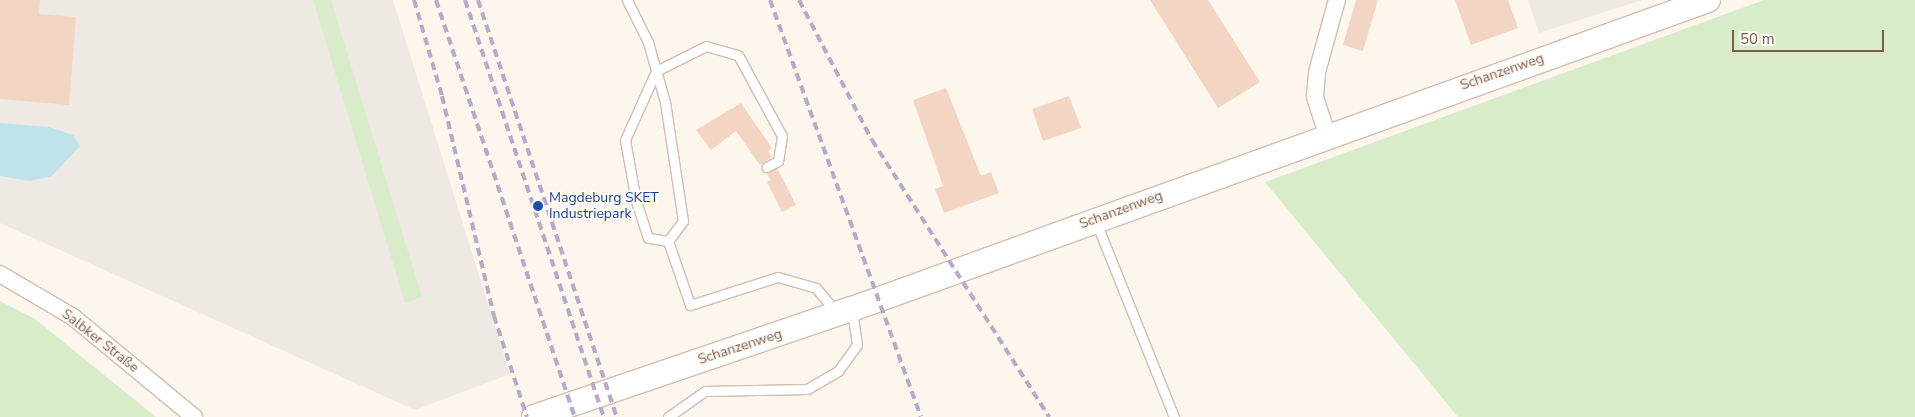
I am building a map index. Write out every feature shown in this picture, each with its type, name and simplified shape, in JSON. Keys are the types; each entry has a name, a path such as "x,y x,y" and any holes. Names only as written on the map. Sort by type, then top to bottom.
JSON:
{"main road":[{"name":"Schanzenweg","path":"534,417 845,312 1327,134 1708,0"}],"street":[{"path":"1327,134 1316,96 1317,72 1337,0"},
{"name":"Salbker Straße","path":"0,274 73,317 194,417"}],"lane":[{"path":"627,0 656,71 666,102 683,221 668,241"},
{"path":"668,241 648,238 636,201 626,140 656,71 706,46 738,55 782,136 778,161 766,167"},
{"path":"1094,220 1174,417"},
{"path":"668,241 690,305 778,278 816,288 845,312 857,345 838,371 808,389 705,391 668,417"}],"shaded area":[{"path":"0,0 393,0 510,374 415,410 0,223"},
{"path":"1528,0 1642,0 1539,33"}],"green space":[{"path":"313,0 331,0 422,297 405,303"},
{"path":"1764,0 1915,0 1915,417 1458,417 1265,182"},
{"path":"0,301 35,319 156,417 0,417"}],"water":[{"path":"0,123 49,127 73,135 80,146 52,176 30,181 0,176"}],"building":[{"path":"0,0 40,0 39,14 76,17 69,105 0,99"},
{"path":"1150,0 1208,0 1260,82 1218,108"},
{"path":"1356,0 1378,0 1363,51 1343,45"},
{"path":"1455,0 1508,0 1518,28 1471,45"},
{"path":"946,88 981,176 991,172 999,193 944,213 935,189 943,186 913,100"},
{"path":"1069,96 1081,128 1043,141 1032,109"},
{"path":"741,103 772,148 768,151 772,157 760,165 736,131 711,150 696,130"},
{"path":"777,168 796,205 782,212 767,182 771,180 766,173"}],"railway":[{"path":"414,0 442,96 494,316 527,417"},
{"path":"436,0 575,417"},
{"path":"465,0 604,417"},
{"path":"478,0 617,417"},
{"path":"770,0 921,417"},
{"path":"799,0 872,140 1049,417"}],"place":[{"name":"Magdeburg SKET Industriepark","path":"538,206"}]}
